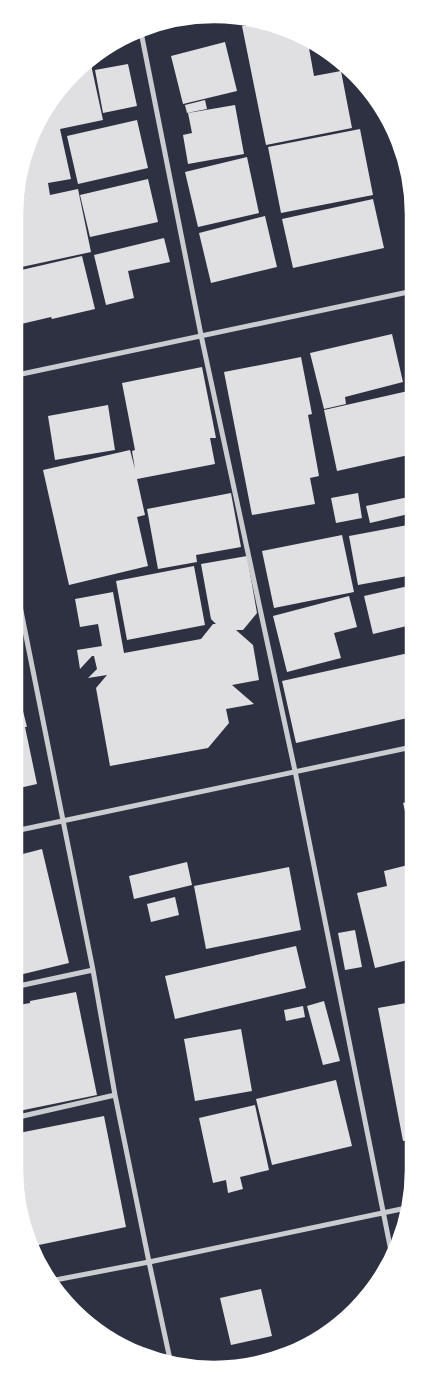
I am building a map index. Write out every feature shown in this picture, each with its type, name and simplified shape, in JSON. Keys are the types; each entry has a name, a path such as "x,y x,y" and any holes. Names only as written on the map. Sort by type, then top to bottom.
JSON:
{"street":[{"path":"142,37 201,335 295,771 390,1248"},
{"path":"22,374 406,292"},
{"path":"22,616 93,970 115,1095 170,1357"},
{"path":"22,830 406,748"},
{"path":"22,986 93,970"},
{"path":"22,1116 115,1095"},
{"path":"57,1280 403,1209"}],"building":[{"path":"247,25 264,29 288,37 309,47 314,76 341,71 352,128 266,145 242,26"},
{"path":"225,42 237,91 183,104 171,56"},
{"path":"128,64 137,106 103,113 95,70"},
{"path":"92,67 103,120 60,129 71,179 48,183 50,195 78,189 91,252 22,267 24,189 37,141 48,118 62,98"},
{"path":"205,100 207,109 187,113 185,105"},
{"path":"235,105 244,154 188,164 183,135 192,133 188,113"},
{"path":"137,120 148,168 78,184 67,136"},
{"path":"360,129 373,195 281,213 268,147"},
{"path":"247,157 259,213 198,227 185,172"},
{"path":"148,179 158,222 90,237 80,195"},
{"path":"373,199 384,248 293,268 282,219"},
{"path":"265,216 277,267 211,283 199,233"},
{"path":"164,238 170,262 128,271 134,298 106,305 94,255"},
{"path":"82,256 95,309 22,324 22,270"},
{"path":"392,334 403,382 345,397 346,404 324,409 310,353"},
{"path":"301,357 312,414 308,415 319,476 310,478 315,504 252,515 224,372"},
{"path":"202,367 216,438 210,438 215,464 137,479 145,515 137,517 148,566 69,585 43,470 130,450 135,469 132,451 135,450 122,383"},
{"path":"406,391 406,456 337,471 324,410"},
{"path":"108,405 115,450 55,460 48,416"},
{"path":"231,493 241,547 196,555 197,562 158,569 147,509"},
{"path":"358,493 362,518 336,523 331,498"},
{"path":"406,497 406,515 370,523 366,506"},
{"path":"406,525 406,576 358,585 349,536"},
{"path":"342,535 354,592 274,608 262,551"},
{"path":"247,556 257,613 243,630 236,630 253,645 259,680 232,685 254,704 226,709 229,723 208,748 110,766 96,688 107,675 88,678 97,669 94,656 80,669 77,650 102,646 98,624 80,627 75,599 113,592 124,653 201,639 213,624 216,624 211,619 201,564"},
{"path":"194,566 205,625 127,640 116,581"},
{"path":"406,587 406,626 373,634 364,596"},
{"path":"349,596 357,627 334,633 341,658 287,672 273,616"},
{"path":"406,654 406,718 296,743 282,681"},
{"path":"22,707 27,727 25,727 37,784 22,787"},
{"path":"406,802 406,815 403,803"},
{"path":"42,849 69,963 22,974 22,854"},
{"path":"187,862 192,885 134,899 129,876"},
{"path":"406,866 406,960 375,968 357,893 387,886 384,871"},
{"path":"289,867 301,930 206,949 194,886"},
{"path":"175,897 179,915 151,922 147,904"},
{"path":"355,930 362,967 345,970 338,933"},
{"path":"296,946 306,988 175,1019 165,976"},
{"path":"76,992 97,1095 22,1110 22,1004 30,1003 30,1001"},
{"path":"324,1001 340,1061 323,1065 307,1006"},
{"path":"406,1003 406,1141 403,1141 378,1008"},
{"path":"303,1006 305,1017 286,1021 284,1010"},
{"path":"241,1029 252,1091 195,1101 184,1039"},
{"path":"336,1080 352,1146 272,1165 256,1099"},
{"path":"255,1105 269,1170 240,1177 243,1189 228,1193 226,1180 213,1183 199,1118"},
{"path":"104,1116 126,1227 38,1245 29,1220 24,1196 22,1132"},
{"path":"261,1289 272,1336 231,1345 220,1298"}]}
